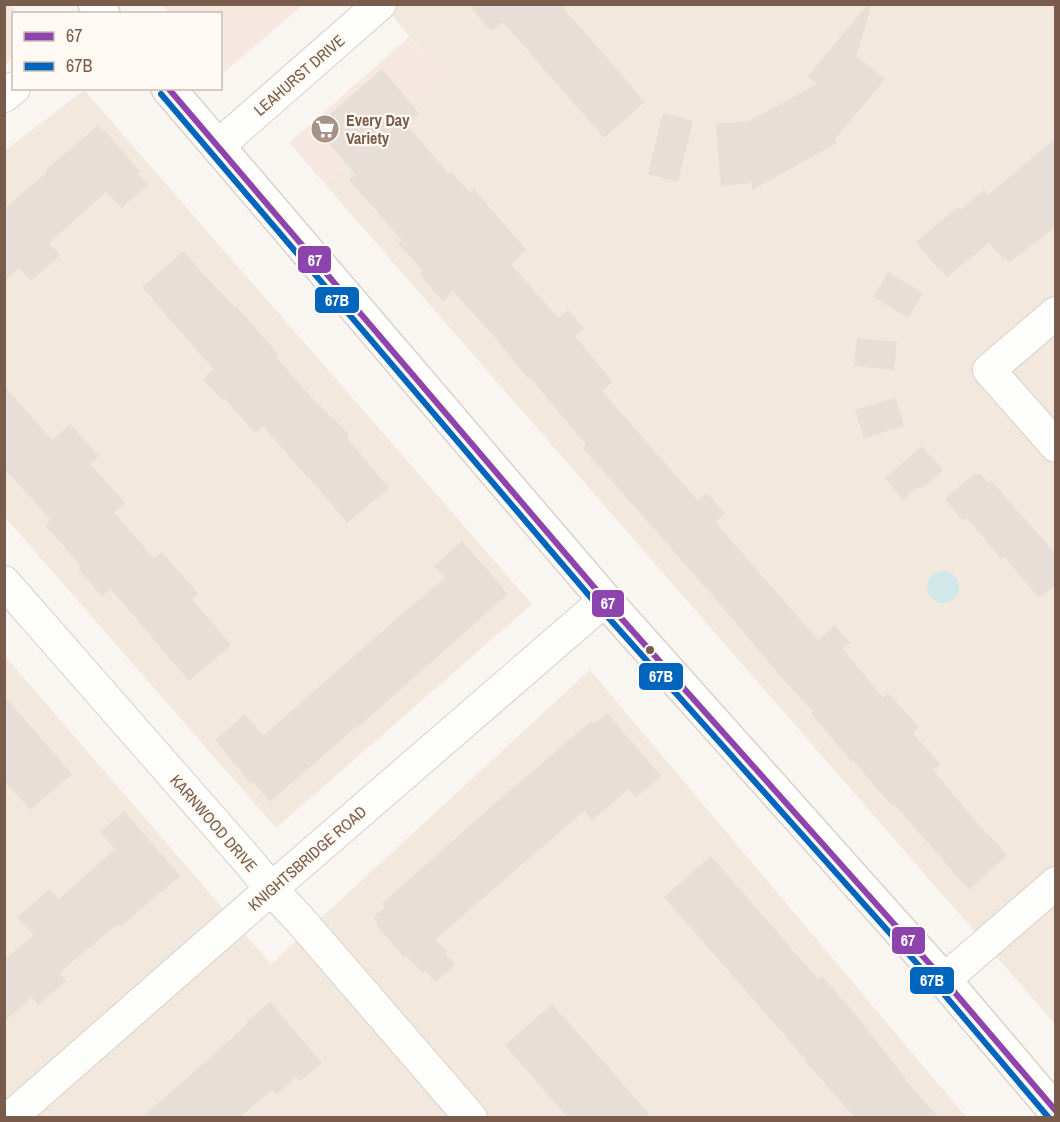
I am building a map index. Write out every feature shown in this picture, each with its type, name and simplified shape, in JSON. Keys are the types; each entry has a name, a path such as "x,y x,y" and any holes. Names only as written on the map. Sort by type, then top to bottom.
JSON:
{"street":[{"name":"LEAHURST DRIVE","path":"218,146 380,4"},
{"path":"170,90 605,600 944,981 1056,1112"},
{"path":"1056,313 989,370 1056,446"},
{"name":"KARNWOOD DRIVE","path":"4,582 471,1118"},
{"name":"KNIGHTSBRIDGE ROAD","path":"10,1118 605,600"},
{"path":"944,981 1056,883"}],"shaded area":[{"path":"5,4 10,5 17,12 12,12 12,58 5,65"},
{"path":"162,5 303,5 222,74 222,12 169,12"},
{"path":"384,5 1055,5 1055,1024 325,184 444,79"},
{"path":"409,37 444,79 325,184 289,143"},
{"path":"84,90 532,604 276,828 5,517 4,151"},
{"path":"4,655 271,964 590,670 966,1117 5,1117"}],"water":[{"path":"943,571 954,576 959,587 954,598 943,603 932,598 927,587 932,576"}],"building":[{"path":"468,4 560,4 645,102 604,138 503,22 491,31"},
{"path":"868,4 872,4 856,56 885,79 835,139 837,143 752,190 752,183 721,186 716,124 749,121 817,84 808,76"},
{"path":"382,69 419,113 406,124 449,174 451,172 470,193 474,189 526,250 511,264 558,318 568,310 584,329 575,336 613,382 602,391 698,501 707,493 725,514 715,522 818,640 835,625 850,643 843,649 883,698 888,693 919,727 913,733 940,764 933,770 986,834 1007,855 969,890 894,804 892,806 853,760 851,761 811,713 813,711 583,448 586,445 491,333 453,291 443,301 419,274 423,271 398,243 402,240 349,180 356,175 315,127"},
{"path":"663,113 693,121 678,182 648,174"},
{"path":"98,125 140,172 138,174 148,185 122,208 106,192 49,243 60,255 31,281 19,268 4,281 4,209"},
{"path":"1056,138 1056,226 1009,263 989,243 947,277 916,242 958,207 961,210 984,190 988,195"},
{"path":"184,251 278,354 275,356 311,397 349,434 346,437 389,488 347,523 263,426 255,433 224,398 222,400 203,379 213,369 142,287"},
{"path":"888,272 923,293 908,318 873,297"},
{"path":"857,338 897,342 894,370 854,366"},
{"path":"4,386 52,440 70,424 99,456 90,464 125,503 114,513 154,558 162,552 198,594 192,599 231,645 189,681 111,589 102,596 78,568 81,566 45,525 51,520 4,468"},
{"path":"895,398 904,426 864,438 855,410"},
{"path":"922,446 943,470 921,489 918,486 903,500 885,478"},
{"path":"975,473 977,475 980,473 988,483 991,481 1056,554 1056,585 1039,598 1004,557 1001,559 967,518 963,521 945,499"},
{"path":"462,541 508,594 270,802 253,782 251,784 215,740 245,714 263,736 445,578 434,566"},
{"path":"4,696 72,774 30,810 4,780"},
{"path":"607,713 661,776 636,797 629,789 592,820 584,811 436,939 455,965 435,982 425,970 422,972 405,955 404,957 376,925 378,923 373,917 385,907 382,904 385,901 477,819 590,722 595,723"},
{"path":"124,811 180,876 120,927 118,924 59,973 66,981 38,1005 32,997 4,1022 4,960 34,935 17,917 50,889 59,899 115,849 100,832"},
{"path":"711,856 818,979 822,976 855,1014 905,1080 939,1118 855,1118 805,1061 664,897"},
{"path":"270,1002 322,1063 301,1081 296,1077 276,1095 272,1090 239,1118 141,1118 204,1063"},
{"path":"552,1004 652,1118 568,1118 505,1045"}],"transit line":[{"name":"67","path":"170,90 605,600 944,980 1056,1111"},
{"name":"67B","path":"161,94 598,606 937,986 1049,1118"}],"place":[{"name":"Every Day Variety","path":"325,129"}]}
